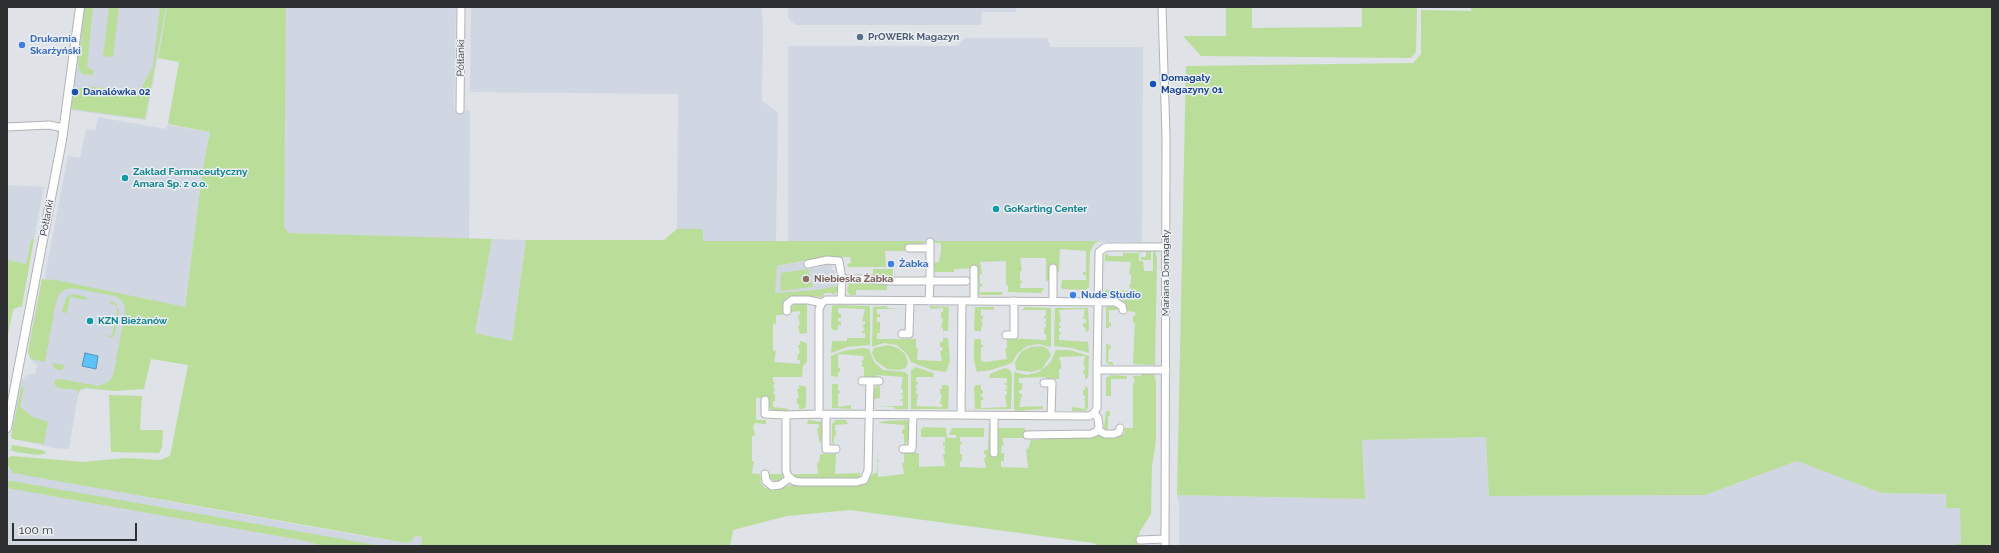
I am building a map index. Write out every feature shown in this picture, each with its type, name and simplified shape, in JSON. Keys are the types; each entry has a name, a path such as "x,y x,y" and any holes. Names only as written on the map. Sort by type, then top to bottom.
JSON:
{"street":[{"name":"Półłanki","path":"7,428 63,128 80,7"},
{"name":"Półłanki","path":"460,110 461,7"},
{"name":"Mariana Domagały","path":"1140,540 1165,543 1166,136 1162,7"},
{"path":"7,127 49,125 63,128"},
{"path":"910,248 930,245 929,301"},
{"path":"765,400 765,414 1087,416 1094,413 1097,406 1098,256 1100,250 1109,247 1166,247"},
{"path":"808,264 827,260 842,260 841,300"},
{"path":"1053,268 1053,302"},
{"path":"974,269 974,301"},
{"path":"842,279 966,281"},
{"path":"787,311 787,304 792,300 808,300 822,303 829,300 1098,302 1118,303 1122,306 1123,310"},
{"path":"910,301 906,334 918,334"},
{"path":"961,416 962,301"},
{"path":"1006,335 1018,335 1014,302"},
{"path":"822,303 819,312 822,414 826,449"},
{"path":"1097,370 1166,370"},
{"path":"862,381 879,381"},
{"path":"786,415 786,471 790,478 800,482 857,482 864,480 868,471 870,381"},
{"path":"1052,416 1048,383 1060,383"},
{"path":"1094,413 1099,422 1098,430"},
{"path":"903,449 912,449 913,415"},
{"path":"994,416 994,453"},
{"path":"1098,430 1105,434 1114,434 1119,432 1120,428"},
{"path":"1027,435 1091,434 1098,430"},
{"path":"818,449 836,449"},
{"path":"765,474 766,481 772,486 780,485 790,478"}],"shaded area":[{"path":"84,7 167,7 146,120 69,110"},
{"path":"286,7 456,7 454,110 470,110 469,239 289,233 283,226"},
{"path":"471,7 762,7 762,101 778,112 776,241 703,241 702,229 677,229 678,94 470,92"},
{"path":"788,7 1015,7 1016,12 982,12 981,25 796,25 788,18"},
{"path":"965,38 1047,38 1051,47 1143,47 1142,242 788,241 788,46 958,46"},
{"path":"98,117 166,129 167,125 210,132 203,167 185,307 115,391 86,388 80,390 69,449 55,448 13,439 11,437 21,381 27,375 35,374 37,364 32,361 29,356 29,343 42,279 44,280 68,156 80,158 86,129 95,130"},
{"path":"7,185 44,187 34,239 31,239 26,263 22,306 13,309 7,339"},
{"path":"492,239 526,240 512,341 475,333"},
{"name":"Niebieska Żabka","path":"807,261 808,269 831,264 832,270 834,270 837,286 816,290 774,293 777,266"},
{"path":"1486,437 1490,496 1705,495 1797,461 1881,493 1992,494 1992,546 1179,546 1179,503 1177,495 1365,499 1362,440"},
{"path":"8,468 9,470 172,502 351,534 406,543 412,541 415,536 422,537 421,546 7,546"}],"green space":[{"path":"85,7 93,7 87,67 93,70 93,75 82,74 78,67 80,42 83,41 81,37"},
{"path":"109,7 119,7 113,57 103,56"},
{"path":"160,7 166,7 145,119 71,109 74,93 80,88 94,87 139,92 153,67"},
{"path":"167,7 286,7 284,227 289,233 492,239 475,333 512,341 526,240 664,240 677,229 703,229 703,241 927,241 921,244 908,244 908,251 885,251 886,267 848,267 847,264 851,263 850,257 825,257 777,266 775,293 816,290 837,286 837,291 834,295 831,293 825,293 822,297 788,297 783,302 783,315 776,315 776,324 773,324 773,350 776,351 774,362 800,364 800,360 797,360 798,354 800,353 798,345 800,345 800,341 807,343 807,362 803,366 802,377 773,377 773,382 775,382 773,394 775,394 775,401 773,401 773,407 789,409 786,412 773,411 769,408 768,401 763,398 756,398 756,420 766,420 766,424 755,423 753,426 755,436 752,436 752,461 754,461 752,473 760,474 761,484 772,491 794,484 863,484 874,473 877,473 878,453 878,460 880,460 878,462 878,477 904,474 902,463 904,463 904,453 919,453 919,467 945,466 943,454 945,454 945,451 943,449 945,449 945,445 943,445 943,442 945,442 945,437 921,437 921,429 924,427 946,428 947,438 956,438 956,435 949,435 952,428 984,428 984,437 960,437 960,442 962,442 960,445 960,454 962,454 962,461 960,461 960,467 986,468 984,458 986,457 986,454 984,454 984,451 988,449 989,426 991,424 997,453 998,428 1023,428 1026,430 1026,438 1002,438 1004,445 1002,445 1001,453 1004,453 1004,461 1001,461 1001,467 1028,468 1026,449 1028,449 1031,440 1097,435 1120,436 1124,434 1125,428 1133,428 1133,384 1135,382 1133,376 1141,376 1141,373 1154,373 1156,381 1156,441 1152,466 1151,514 1139,533 1140,546 1099,546 1093,543 850,510 787,516 733,530 730,546 421,546 422,537 415,536 412,541 406,543 13,473 7,465 7,458 12,456 83,462 126,458 160,460 170,456 188,365 151,359 144,389 115,391 86,388 80,390 78,395 78,390 58,388 54,384 55,380 60,379 99,386 109,381 113,376 125,311 124,304 121,300 115,296 72,288 64,290 58,296 53,312 54,314 49,339 47,341 49,341 45,362 31,359 28,352 42,279 56,280 185,307 203,167 210,132 168,124 179,62 158,58"},
{"path":"1226,7 1252,7 1252,28 1362,27 1362,7 1417,7 1416,52 1411,58 1201,56 1183,36 1226,36"},
{"path":"1470,7 1992,7 1992,546 1955,546 1956,544 1961,543 1960,508 1946,508 1946,494 1881,493 1797,461 1705,495 1489,496 1486,437 1362,440 1365,499 1177,495 1186,66 1413,63 1421,54 1421,10 1472,11"},
{"path":"31,239 34,239 22,306 13,309 7,339 7,260 26,264"},
{"path":"933,241 1099,241 1094,244 1090,252 1089,287 1086,290 1063,289 1061,287 1062,280 1086,280 1086,275 1083,275 1083,272 1086,272 1086,251 1060,249 1059,272 1056,272 1056,267 1049,267 1049,281 1046,281 1046,258 1020,258 1022,271 1020,271 1020,280 1022,283 1020,283 1020,288 1044,288 1041,293 1008,292 1008,285 1006,285 1006,261 980,262 982,274 980,275 980,284 982,284 982,286 980,287 980,292 1003,292 1001,295 979,295 978,268 954,269 954,272 933,272 933,263 939,262 941,243 933,243"},
{"path":"1141,250 1151,250 1151,260 1141,260 1141,257 1146,257 1146,251 1139,253 1139,261 1143,261 1144,271 1153,271 1153,250 1155,251 1157,258 1155,365 1133,364 1135,323 1133,323 1133,316 1136,315 1135,312 1127,311 1126,304 1122,299 1105,298 1105,290 1131,291 1129,284 1131,284 1131,274 1129,274 1131,262 1105,261 1104,283 1105,255 1108,253 1108,256 1123,256 1123,253 1138,253"},
{"path":"808,269 813,287 780,291 781,273"},
{"path":"873,269 893,269 893,277 873,275"},
{"path":"849,283 887,284 887,290 856,290 856,295 850,295 847,291"},
{"path":"73,294 87,297 87,300 70,297 67,313 62,312 66,298"},
{"path":"111,301 117,304 118,306 110,304"},
{"path":"807,303 807,333 800,334 798,315 800,315 800,311 791,312 791,307 795,304"},
{"path":"833,305 870,306 870,345 847,347 831,353 832,341 847,341 847,338 865,338 865,333 862,333 862,331 865,330 862,325 865,324 865,321 862,321 865,309 838,308 838,313 841,314 841,318 838,318 838,321 841,322 841,325 838,325 838,330 833,330 831,328"},
{"path":"886,306 888,308 902,309 877,309 877,314 880,314 880,317 877,317 877,322 880,322 880,333 877,333 877,339 916,339 916,348 918,348 917,360 942,361 940,351 942,351 943,347 940,347 940,342 943,342 943,338 948,338 950,361 946,372 932,370 911,362 907,354 897,345 884,343 872,347 873,307"},
{"path":"930,306 949,307 948,331 943,331 943,328 941,327 943,319 941,318 941,312 943,312 943,308 930,309"},
{"path":"1106,306 1115,306 1118,310 1109,310 1109,323 1111,323 1111,326 1109,326 1109,328 1106,328"},
{"path":"118,307 119,311 115,334 111,338 104,335 112,336"},
{"path":"975,307 994,307 994,310 981,309 983,326 981,326 981,331 975,331 974,329"},
{"path":"1025,307 1051,308 1051,346 1039,344 1027,346 1017,354 1012,363 991,370 977,372 974,361 975,339 981,339 981,345 983,345 983,347 981,348 981,361 986,362 1007,359 1005,349 1007,348 1007,338 1046,340 1044,328 1046,327 1046,324 1044,324 1046,318 1044,318 1044,316 1046,315 1046,310 1022,310"},
{"path":"1055,308 1088,308 1089,330 1087,332 1085,327 1083,327 1083,323 1086,323 1086,319 1083,319 1085,309 1059,310 1061,322 1059,322 1059,326 1061,326 1061,328 1059,328 1059,332 1061,332 1061,334 1059,335 1059,340 1088,342 1089,353 1072,348 1054,346"},
{"path":"1106,343 1111,346 1109,349 1108,362 1113,362 1113,365 1106,362"},
{"path":"888,345 898,348 905,354 908,362 906,368 899,370 887,369 876,361 872,353 874,348"},
{"path":"1042,346 1048,349 1051,355 1042,369 1031,372 1016,370 1015,362 1021,352 1030,347"},
{"path":"862,348 869,349 874,362 883,370 905,372 908,375 908,409 895,409 894,407 879,406 903,406 903,401 901,401 901,399 903,399 903,395 901,395 901,393 903,393 903,389 901,389 903,377 877,375 877,377 864,377 864,367 862,367 862,361 864,359 863,356 838,354 838,368 840,368 840,372 838,372 838,377 831,376 831,356 843,351"},
{"path":"1056,350 1070,350 1089,356 1088,378 1085,379 1085,374 1083,373 1083,370 1085,370 1085,366 1083,366 1085,356 1060,357 1061,369 1059,369 1059,379 1046,379 1046,377 1019,378 1019,383 1022,383 1022,390 1019,390 1019,393 1022,394 1019,407 1043,406 1043,409 1016,411 1014,409 1014,372 1027,375 1039,372 1050,363"},
{"path":"52,363 65,365 62,370 58,370 54,368"},
{"path":"916,367 933,373 934,377 916,377 916,382 918,382 918,384 916,385 916,388 918,390 916,390 916,394 918,394 916,406 942,407 942,404 940,404 942,394 940,394 940,389 942,389 942,385 947,385 949,387 948,409 911,409 911,370"},
{"path":"1005,368 1010,370 1012,375 1011,409 975,409 974,387 976,385 981,385 981,390 983,390 983,394 980,394 983,397 983,400 981,400 981,408 1007,407 1005,395 1007,395 1007,391 1005,391 1005,389 1007,389 1007,385 1005,385 1005,383 1007,383 1007,378 989,378 990,374"},
{"path":"1111,375 1127,376 1127,379 1111,379 1111,396 1106,396 1106,378"},
{"path":"832,384 838,384 838,391 840,391 840,393 838,393 838,407 851,405 851,409 832,408"},
{"path":"799,385 806,387 806,406 804,409 799,409 799,404 797,404 797,398 799,398 797,389 799,389"},
{"path":"24,386 20,407 33,417 48,422 44,444 13,439 11,437 21,388"},
{"path":"877,386 880,386 880,398 874,399 874,389"},
{"path":"1085,386 1088,388 1088,408 1085,411 1072,411 1072,407 1085,409 1085,401 1083,399 1085,399 1085,395 1083,395 1083,390 1085,390"},
{"path":"109,395 142,396 140,430 163,430 162,447 159,453 111,452"},
{"path":"1106,411 1110,411 1110,416 1108,416 1108,430 1115,431 1106,431 1104,427"},
{"path":"808,420 822,422 822,440 820,444 817,429 820,426 817,424 807,424"},
{"path":"836,420 846,420 848,424 835,425 836,436 834,436 834,445 832,442 832,424"},
{"path":"907,420 909,424 909,440 904,445 904,434 902,434 902,430 905,428 904,425 879,423 884,421"},
{"path":"12,445 42,450 47,453 38,455 16,452 11,450"},
{"path":"820,454 836,454 835,474 860,473 861,477 856,479 799,478 793,476 795,474 818,474 817,463 819,462"},
{"path":"768,474 783,474 783,476 780,481 776,482 770,478"},
{"path":"7,481 382,546 323,546 306,541 7,488"}],"water":[{"path":"85,353 98,356 96,369 82,366"}],"place":[{"name":"PrOWERk Magazyn","path":"860,37"},
{"name":"Drukarnia Skarżyński","path":"22,45"},
{"name":"Domagały Magazyny 01","path":"1153,84"},
{"name":"Danalówka 02","path":"75,92"},
{"name":"Zakład Farmaceutyczny Amara Sp. z o.o.","path":"125,178"},
{"name":"GoKarting Center","path":"996,209"},
{"name":"Żabka","path":"891,264"},
{"name":"Niebieska Żabka","path":"806,279"},
{"name":"Nude Studio","path":"1073,295"},
{"name":"KZN Bieżanów","path":"90,321"}]}
